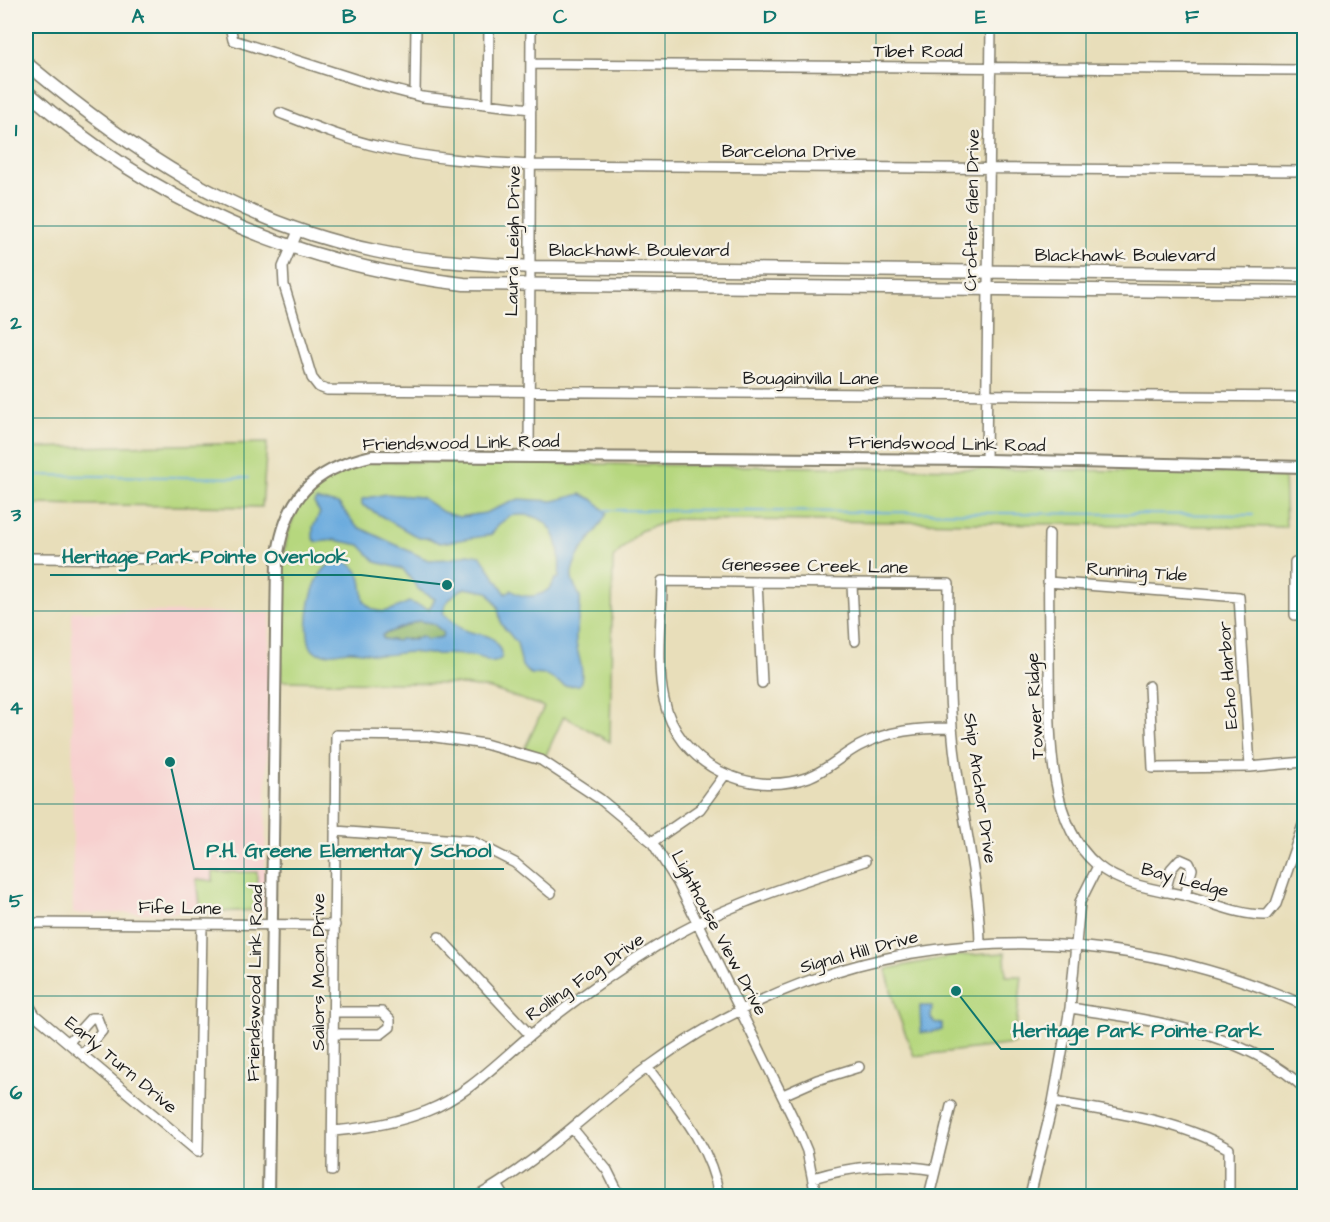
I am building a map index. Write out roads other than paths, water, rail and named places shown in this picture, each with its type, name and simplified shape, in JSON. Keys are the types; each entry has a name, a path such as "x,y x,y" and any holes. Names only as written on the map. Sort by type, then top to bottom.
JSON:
{"main road":[{"name":"Blackhawk Boulevard","path":"26,63 114,134 203,190 298,231 375,251 421,259 529,267 1305,274"},
{"path":"42,105 56,88"},
{"name":"Blackhawk Boulevard","path":"26,90 90,143 165,190 213,216 290,247 346,264 406,277 464,284 1305,292"},
{"path":"165,190 174,173"},
{"path":"740,268 740,288"},
{"path":"847,269 847,289"},
{"path":"1107,272 1107,291"},
{"path":"1212,292 1214,273"}],"street":[{"path":"230,26 232,40 364,82 415,95 531,109"},
{"path":"415,95 416,26"},
{"path":"488,104 489,26"},
{"name":"Laura Leigh Drive","path":"529,458 531,26"},
{"name":"Crofter Glen Drive","path":"986,460 991,26"},
{"name":"Tibet Road","path":"531,64 1305,70"},
{"name":"Barcelona Drive","path":"280,113 337,135 381,148 452,160 531,165 1305,171"},
{"path":"290,247 298,231"},
{"name":"Bougainvilla Lane","path":"290,247 283,267 284,285 309,371 319,387 327,390 1305,397"},
{"name":"Friendswood Link Road","path":"268,1197 277,560 282,529 292,506 303,490 318,477 335,467 371,456 986,460 1305,467"},
{"name":"Tower Ridge","path":"1049,534 1048,582 1053,763 1071,831 1082,849 1098,866"},
{"path":"26,558 200,559"},
{"path":"1295,615 1295,562 1305,562"},
{"name":"Genessee Creek Lane","path":"724,776 690,750 669,718 661,679 662,581 852,585 949,584 949,601"},
{"path":"757,582 762,683"},
{"name":"Running Tide","path":"1048,582 1224,596"},
{"path":"852,585 855,641"},
{"name":"Echo Harbor","path":"1224,596 1239,597 1250,767"},
{"name":"Ship Anchor Drive","path":"949,601 952,728 975,877 980,944"},
{"path":"1149,686 1153,768 1250,767 1305,762"},
{"path":"652,842 700,809 724,776 748,782 786,783 810,777 858,747 896,731 952,728"},
{"name":"Sailors Moon Drive","path":"332,1172 336,735 370,735"},
{"name":"Lighthouse View Drive","path":"370,735 428,736 485,744 541,760 600,799 652,842 678,883 783,1095 807,1151 816,1197"},
{"name":"Bay Ledge","path":"1098,866 1137,886 1185,896 1253,915 1267,915 1276,904 1305,822"},
{"path":"335,831 472,841 514,863 551,893"},
{"path":"1165,892 1171,868 1180,859 1189,863 1192,869 1185,896"},
{"name":"Rolling Fog Drive","path":"334,1131 374,1127 429,1110 471,1084 530,1035 613,974 698,922 759,896 865,861"},
{"path":"1030,1197 1053,1102 1070,1008 1080,902 1098,866"},
{"name":"Fife Lane","path":"26,923 202,926 334,925"},
{"name":"Early Turn Drive","path":"26,1000 35,1015 198,1152 202,926"},
{"path":"439,937 530,1035"},
{"name":"Signal Hill Drive","path":"478,1197 534,1160 647,1067 693,1037 783,991 835,972 923,952 980,944 1076,944 1196,965 1237,978 1305,1005"},
{"path":"1070,1008 1186,1030 1245,1049 1275,1063 1305,1088"},
{"path":"334,1012 382,1012 390,1020 390,1027 381,1034 334,1034"},
{"path":"69,1042 92,1018 98,1018 102,1031 82,1054"},
{"path":"647,1067 692,1128 710,1165 719,1197"},
{"path":"783,1095 817,1080 859,1067"},
{"path":"1053,1102 1155,1122 1216,1142 1229,1149 1228,1197"},
{"path":"929,1197 951,1106"},
{"path":"572,1128 607,1170 620,1197"},
{"path":"813,1178 850,1168 881,1164 935,1170"},
{"path":"497,1185 504,1197"}],"water":[{"path":"386,494 421,497 443,512 459,517 485,513 519,499 553,501 581,494 594,500 607,513 578,556 572,572 572,579 580,598 576,635 582,669 579,685 565,686 546,675 531,674 526,671 522,666 517,643 501,624 498,607 488,592 465,588 457,592 446,603 443,613 462,629 492,638 500,648 502,657 495,662 467,655 414,652 375,655 355,651 328,654 315,652 310,645 308,634 310,602 321,573 330,564 347,562 358,571 364,601 374,610 385,611 409,602 429,609 435,599 419,590 403,569 376,562 360,545 335,540 317,542 313,539 313,527 320,513 314,503 316,500 339,504 356,526 428,560 450,559 468,554 481,556 506,594 511,590 523,595 536,595 548,590 555,579 559,578 557,542 546,524 537,518 525,515 510,516 498,525 491,535 440,543 428,538 419,538 362,505 362,499","holes":["418,621 432,623 443,632 442,637 427,640 421,636 414,640 400,639 398,641 383,639 382,635"]},
{"path":"920,1006 932,1006 931,1018 935,1023 942,1023 942,1030 921,1033"}],"waterway":[{"path":"26,475 248,478"},
{"path":"605,510 1253,515"}],"place":[{"name":"Heritage Park Pointe Overlook","path":"447,585"},
{"name":"P.H. Greene Elementary School","path":"170,762"},
{"name":"Heritage Park Pointe Park","path":"956,991"}]}
